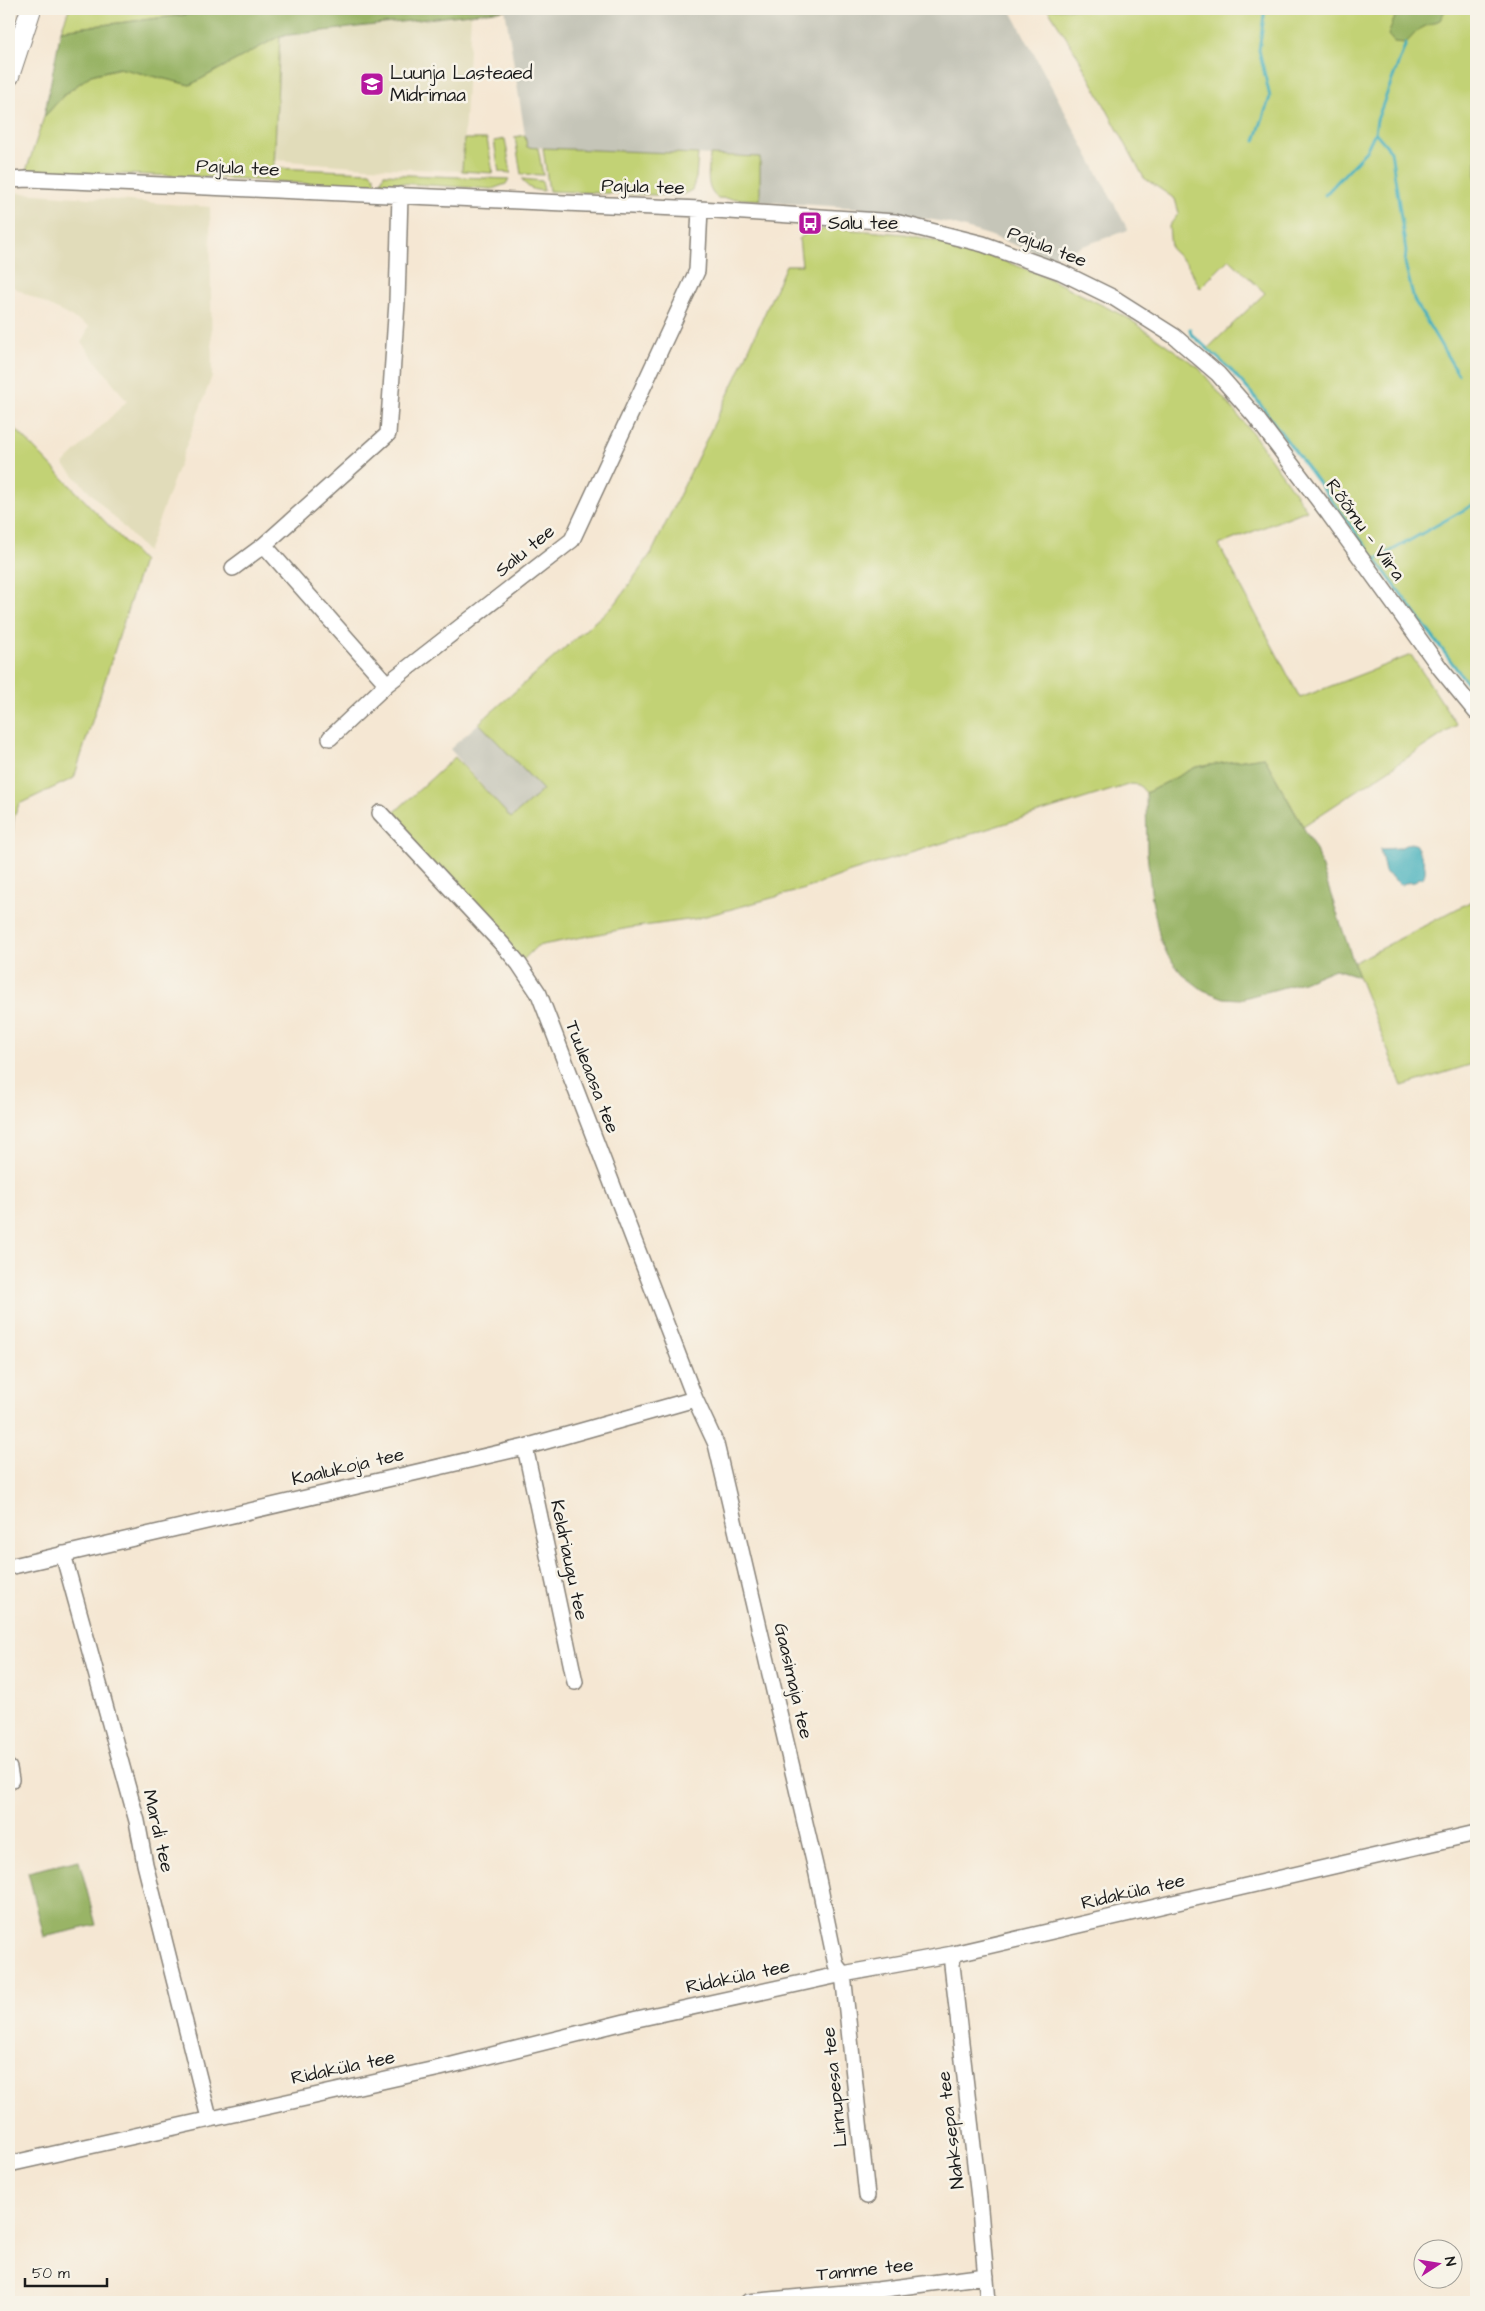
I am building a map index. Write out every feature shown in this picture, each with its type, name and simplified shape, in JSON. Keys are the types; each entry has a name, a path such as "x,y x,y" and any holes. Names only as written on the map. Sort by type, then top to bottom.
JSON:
{"main road":[{"path":"9,38 18,9"},
{"path":"9,76 32,9"}],"street":[{"path":"9,173 28,179"},
{"path":"9,180 28,179"},
{"name":"Pajula tee","path":"28,179 700,209 895,222 983,244 1061,272 1114,298 1174,336 1218,374"},
{"path":"233,568 264,544 388,434 398,302 400,195"},
{"name":"Salu tee","path":"330,738 387,684 572,540 697,270 700,209"},
{"name":"Rõõmu — Viira","path":"1218,374 1260,422 1440,668 1476,712"},
{"path":"264,544 387,684"},
{"name":"Tuuleaasa tee","path":"380,813 503,945 519,964 539,994 695,1399"},
{"name":"Kaalukoja tee","path":"9,1567 525,1447 695,1399"},
{"name":"Gaasimaja tee","path":"695,1399 716,1444 817,1874 836,1965 843,1974"},
{"name":"Keldriaugu tee","path":"525,1447 575,1682"},
{"name":"Mardi tee","path":"63,1554 137,1820 145,1864 209,2118"},
{"name":"Ridaküla tee","path":"9,2164 440,2068 637,2019 843,1974 953,1954 1476,1833"},
{"name":"Nahksepa tee","path":"953,1954 988,2302"},
{"name":"Linnupesa tee","path":"843,1974 867,2196"},
{"name":"Tamme tee","path":"748,2302 878,2296 986,2276"}],"shaded area":[{"path":"505,9 758,9 760,15 780,9 1010,9 1128,230 1049,258 989,235 945,222 861,208 765,202 760,200 760,157 527,147"},
{"name":"Luunja Lasteaed Midrimaa","path":"471,15 462,171 274,160 280,36"},
{"path":"9,192 210,207 212,376 147,552 63,464 127,401 82,343 89,326 9,285"},
{"path":"479,723 544,790 511,818 450,749"}],"green space":[{"path":"69,9 232,9 61,30"},
{"path":"232,9 505,10 280,36 190,85 119,68 91,75 64,95 44,117 61,30"},
{"path":"1048,9 1476,9 1476,695 1254,396 1230,369 1207,349 1265,293 1229,259 1200,288 1187,264 1171,249 1169,226 1179,213 1175,199 1144,178 1076,53"},
{"path":"1398,9 1446,9 1440,20 1419,29 1406,43 1394,42 1388,35"},
{"path":"280,36 274,168 370,172 374,175 376,183 323,185 213,177 26,171 44,117 64,95 91,75 120,68 190,85"},
{"path":"525,135 527,147 538,148 543,175 521,174 515,137"},
{"path":"464,139 487,139 493,173 462,171"},
{"path":"505,139 511,173 499,172 494,141"},
{"path":"543,148 698,154 696,178 692,190 680,196 549,191"},
{"path":"710,155 760,157 760,200 718,198 711,190 708,179"},
{"path":"384,174 509,179 506,184 492,189 381,182"},
{"path":"522,179 542,181 544,191 531,188"},
{"path":"829,228 904,234 970,249 1040,274 1128,318 1198,367 1254,435 1307,510 1219,545 1300,698 1411,655 1457,725 1303,826 1264,757 1196,767 1146,793 1139,785 1131,784 850,872 805,889 695,919 629,928 537,946 519,964 386,820 455,757 511,818 543,790 479,723 616,603 652,552 738,374 786,265 802,265 799,239 807,233"},
{"path":"9,422 143,561 74,778 19,804 14,817 9,871"},
{"path":"1264,757 1316,850 1358,976 1335,969 1303,982 1240,999 1224,998 1203,990 1182,974 1168,956 1160,939 1152,900 1147,853 1146,793 1196,767"},
{"path":"1476,897 1476,1063 1402,1086 1353,963 1468,903"},
{"path":"79,1860 96,1925 44,1937 28,1872"}],"water":[{"path":"1410,843 1415,844 1422,857 1425,871 1422,879 1418,878 1415,882 1401,885 1385,872 1380,849 1399,848"}],"waterway":[{"path":"1255,141 1270,97 1259,50 1265,9"},
{"path":"1406,43 1377,120 1375,132 1391,151 1406,251 1405,263 1414,300 1458,374"},
{"path":"1325,195 1366,151 1375,132"},
{"path":"1190,329 1191,334 1230,369 1254,396 1476,695"},
{"path":"1375,560 1476,503"}],"place":[{"name":"Luunja Lasteaed Midrimaa","path":"372,84"},
{"name":"Salu tee","path":"810,223"}]}
